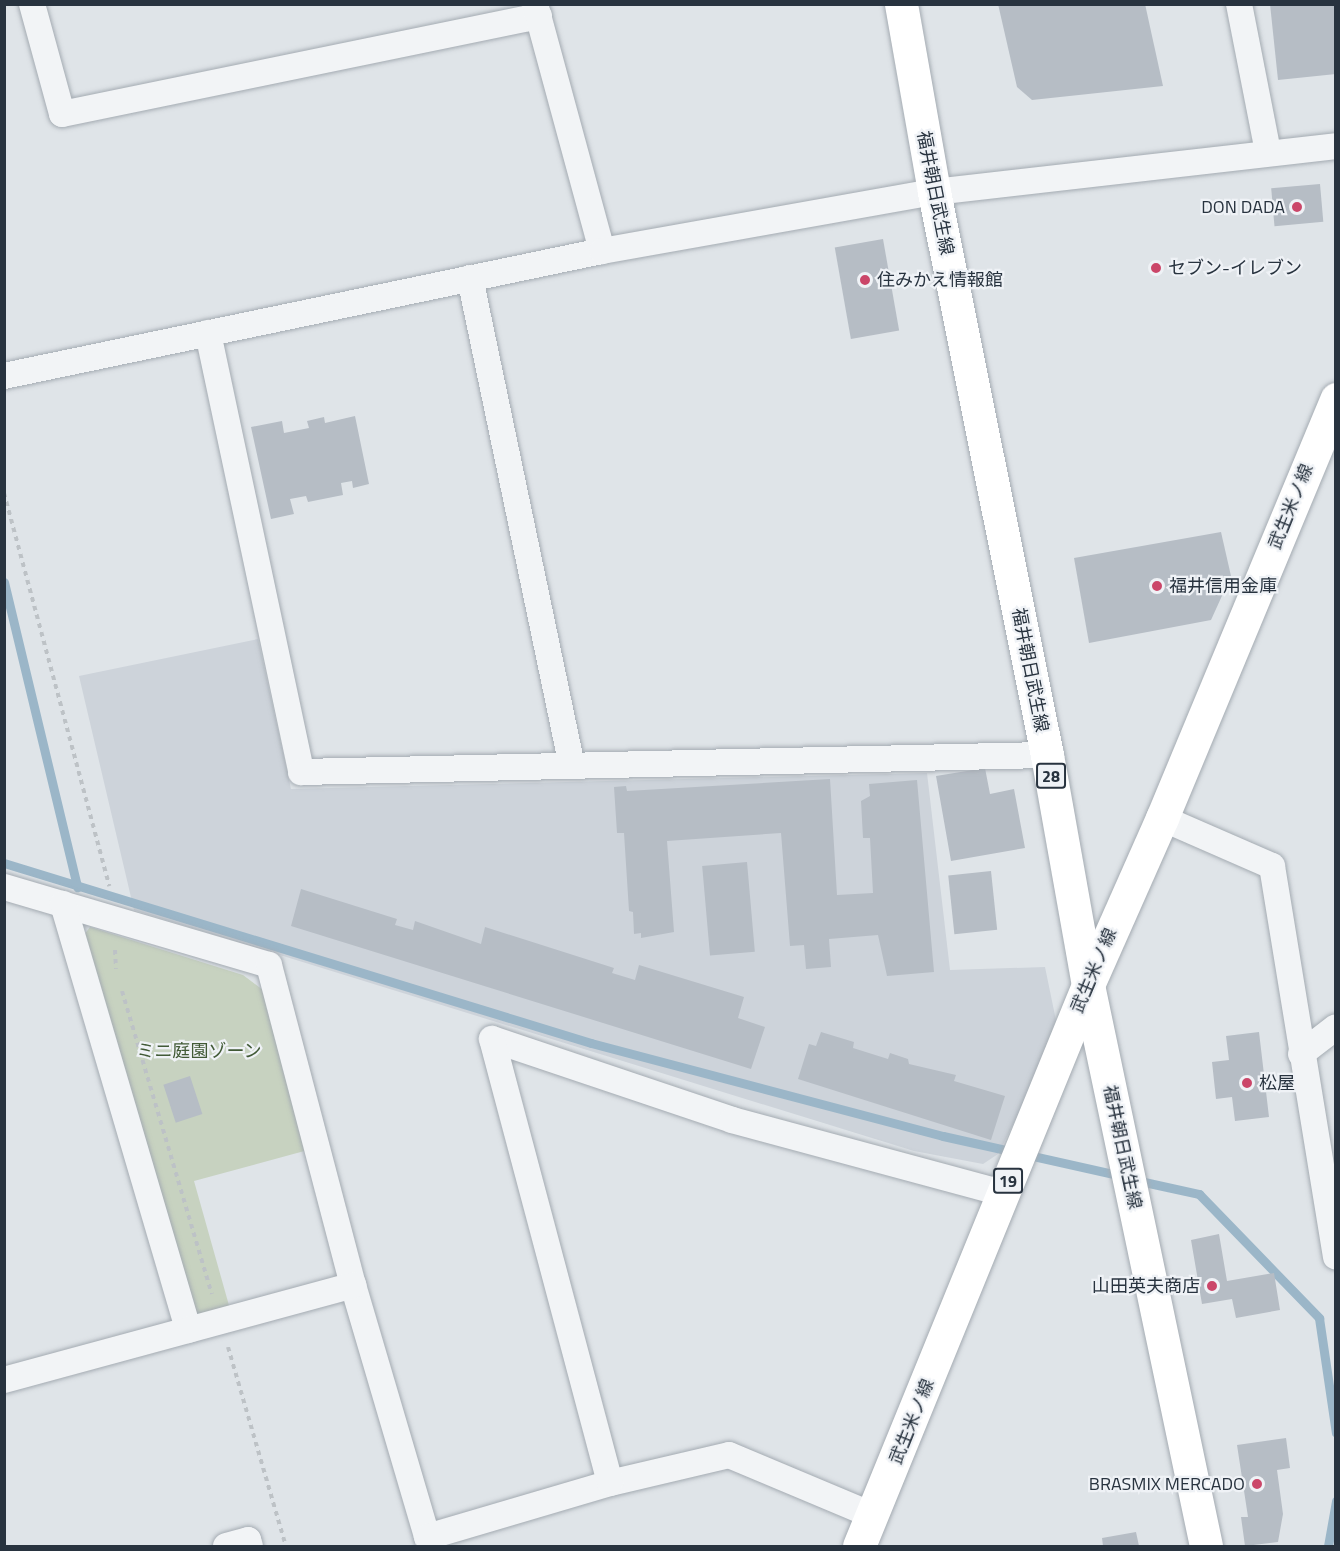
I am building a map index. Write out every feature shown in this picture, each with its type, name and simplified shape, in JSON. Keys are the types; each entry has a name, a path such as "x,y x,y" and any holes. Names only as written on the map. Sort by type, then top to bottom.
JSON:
{"main road":[{"name":"福井朝日武生線","path":"902,4 934,192 1047,755 1088,985 1206,1546"},
{"name":"武生米ノ線","path":"860,1546 1088,985 1162,818 1335,399"}],"street":[{"path":"32,4 62,114 537,10 602,252"},
{"path":"1239,4 1268,152"},
{"path":"4,376 470,278 934,192 1335,146"},
{"path":"470,278 571,764"},
{"path":"208,333 301,772 571,764 1047,755"},
{"path":"1162,818 1272,866 1300,1054 1335,1257"},
{"path":"4,887 269,965 353,1285 427,1537 610,1483 729,1455 874,1516"},
{"path":"63,904 188,1330"},
{"path":"1300,1054 1335,1028"},
{"path":"610,1483 492,1039 732,1120 1004,1192"},
{"path":"4,1380 353,1285"},
{"path":"226,1546 248,1540 250,1546"}],"path":[{"path":"4,493 108,883"},
{"path":"117,976 114,964 118,922"},
{"path":"121,987 286,1546"}],"shaded area":[{"path":"258,639 291,789 927,773 950,970 1045,967 1059,1035 998,1154 983,1164 914,1151 134,910 79,676"}],"green space":[{"name":"ミニ庭園ゾーン","path":"90,927 243,975 267,993 308,1150 194,1181 230,1309 195,1319 81,939"}],"building":[{"path":"998,4 1145,4 1163,86 1032,100 1017,87"},
{"path":"1270,4 1336,4 1336,74 1278,80"},
{"path":"1320,184 1323,222 1274,226 1271,188"},
{"path":"883,239 899,331 851,339 835,248"},
{"path":"355,416 369,484 353,488 352,481 341,483 343,495 308,502 306,496 290,499 294,514 271,519 251,427 282,421 284,433 309,428 307,421 324,417 325,423"},
{"path":"1221,532 1231,576 1211,620 1089,643 1074,558"},
{"path":"985,768 990,794 1014,789 1025,848 951,861 936,776"},
{"path":"830,779 837,895 873,893 870,838 863,838 861,801 870,796 869,784 917,780 934,972 887,976 878,935 829,939 831,967 806,969 804,945 790,946 781,833 667,841 674,932 641,938 641,933 634,934 633,912 629,911 624,833 617,833 614,787 626,786 627,791"},
{"path":"747,862 755,952 710,956 702,866"},
{"path":"991,871 997,930 954,934 948,875"},
{"path":"301,889 397,919 395,925 413,930 415,921 481,944 485,927 614,968 612,973 635,980 639,965 744,997 738,1018 765,1027 751,1069 291,926"},
{"path":"821,1032 854,1042 853,1048 888,1059 890,1053 908,1059 909,1064 956,1075 954,1081 1005,1096 991,1140 798,1079 809,1044 816,1046"},
{"path":"1259,1032 1269,1117 1235,1121 1232,1097 1216,1099 1212,1062 1229,1060 1226,1036"},
{"path":"190,1076 202,1114 176,1123 163,1085"},
{"path":"1219,1234 1227,1281 1274,1273 1280,1310 1236,1318 1232,1299 1202,1304 1191,1240"},
{"path":"1286,1438 1290,1468 1277,1470 1283,1514 1278,1542 1245,1546 1241,1517 1248,1517 1237,1445"},
{"path":"1136,1532 1139,1546 1103,1546 1102,1538"}],"waterway":[{"path":"4,582 77,887"},
{"path":"4,863 591,1043 943,1136 1122,1176"},
{"path":"1135,1180 1199,1194 1319,1318 1336,1433"},
{"path":"1328,1546 1336,1501"}],"place":[{"name":"DON DADA","path":"1297,207"},
{"name":"セブン-イレブン","path":"1156,268"},
{"name":"住みかえ情報館","path":"865,280"},
{"name":"福井信用金庫","path":"1157,586"},
{"name":"松屋","path":"1247,1083"},
{"name":"山田英夫商店","path":"1212,1286"},
{"name":"BRASMIX MERCADO","path":"1257,1484"}]}
